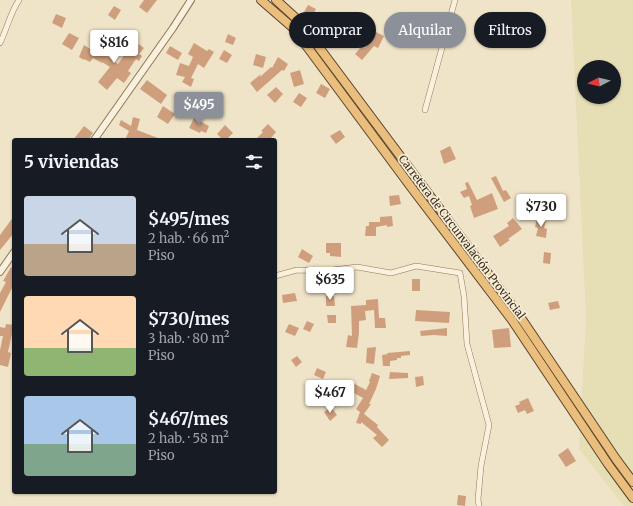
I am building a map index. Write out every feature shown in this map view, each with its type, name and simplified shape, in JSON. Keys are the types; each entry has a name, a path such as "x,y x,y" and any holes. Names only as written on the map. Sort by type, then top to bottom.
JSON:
{"highway":[{"name":"Carretera de Circunvalación Provincial","path":"261,0 292,27 406,181 512,320 608,464 633,498"},
{"name":"Carretera de Circunvalación Provincial","path":"276,0 299,21 519,315 633,482"}],"street":[{"path":"0,43 18,0"},
{"path":"95,138 191,0"},
{"path":"425,110 455,0"},
{"path":"0,272 12,255"},
{"path":"277,275 297,270 324,271 357,267 391,273 416,266 460,273 464,296 467,344 489,425 481,466 478,506"}],"shaded area":[{"path":"571,0 633,0 633,506 624,506 579,449 586,318"}],"building":[{"path":"144,0 157,0 147,13 139,7"},
{"path":"308,5 316,9 314,12 304,12"},
{"path":"114,6 121,10 115,20 108,15"},
{"path":"56,14 66,18 62,28 52,23"},
{"path":"376,32 384,36 378,48 376,47"},
{"path":"69,33 79,38 72,50 62,44"},
{"path":"228,34 236,38 233,45 225,42"},
{"path":"134,41 144,48 139,54 142,56 139,61 136,59 128,71 131,73 124,83 117,78 107,90 98,82 110,67 93,58 90,62 79,57 84,45 97,53 99,49 118,64"},
{"path":"194,43 207,51 209,49 214,52 204,68 198,64 191,78 194,79 191,87 182,82 185,77 176,75 180,63 189,66 193,57 188,54"},
{"path":"170,46 182,53 178,60 166,53"},
{"path":"360,48 372,48 362,60 355,54"},
{"path":"224,50 232,55 227,63 219,59"},
{"path":"256,54 266,57 263,68 253,65"},
{"path":"278,57 288,64 284,71 282,70 257,92 250,83 261,74 260,77 271,67 272,68"},
{"path":"300,70 304,84 294,87 290,73"},
{"path":"147,80 167,95 161,104 140,89"},
{"path":"321,84 330,89 325,98 316,93"},
{"path":"276,87 283,94 275,103 267,95"},
{"path":"299,93 307,98 301,107 293,102"},
{"path":"163,106 175,114 168,124 157,117"},
{"path":"133,117 140,119 137,130 158,138 126,138 129,131 119,125 121,120 131,126"},
{"path":"194,118 209,126 206,133 201,131 200,133 189,128"},
{"path":"268,124 276,132 271,138 257,138 263,132 261,131"},
{"path":"225,125 233,133 228,138 221,138 217,134"},
{"path":"84,126 93,133 89,138 75,138"},
{"path":"340,130 345,137 336,144 330,136"},
{"path":"450,146 456,159 444,164 440,151"},
{"path":"496,176 503,191 506,190 511,198 504,202 491,178"},
{"path":"468,182 477,200 492,193 498,209 474,218 470,206 472,205 469,196 464,198 460,192 467,189 465,183"},
{"path":"399,195 401,204 390,206 389,196"},
{"path":"392,216 393,226 387,227 387,225 376,227 376,236 365,236 366,226 369,226 369,222 380,222 380,217"},
{"path":"513,218 522,229 500,247 493,236 509,226 507,223"},
{"path":"537,218 546,220 544,228 547,229 546,238 536,236 538,228 535,227"},
{"path":"12,219 12,235 0,250 0,235"},
{"path":"326,243 341,243 341,257 330,256 330,253 326,253"},
{"path":"302,249 313,256 309,263 298,257"},
{"path":"544,252 551,253 550,264 543,263"},
{"path":"11,267 12,288 0,312 0,293 6,282 3,281"},
{"path":"412,279 420,279 420,291 412,291"},
{"path":"295,293 297,301 283,303 282,295"},
{"path":"326,296 334,296 335,306 326,306"},
{"path":"378,299 379,318 385,318 386,328 375,328 374,310 365,311 366,320 359,321 357,348 346,347 348,335 352,336 351,306 366,305 366,300"},
{"path":"558,301 560,308 550,310 548,303"},
{"path":"416,310 450,312 449,323 415,321"},
{"path":"327,315 336,315 336,323 328,323"},
{"path":"307,321 314,324 310,332 303,329"},
{"path":"6,324 12,325 12,334 8,352 11,353 8,367 0,365 0,350 3,336 0,336 0,327 5,328"},
{"path":"289,324 299,328 295,336 285,332"},
{"path":"447,328 447,336 421,336 420,331"},
{"path":"509,328 511,347 494,348 492,330"},
{"path":"376,347 374,364 366,363 367,348"},
{"path":"410,351 410,355 401,356 401,358 397,358 397,360 390,361 390,366 383,366 382,355 388,354 387,353"},
{"path":"297,356 302,362 296,367 291,360"},
{"path":"317,368 326,372 323,379 314,375"},
{"path":"390,372 408,373 408,378 389,379"},
{"path":"372,373 380,376 369,404 371,404 364,414 378,425 377,427 389,440 382,447 373,438 377,435 361,422 361,424 356,423 360,412 356,409 363,398 347,389 351,382 366,390"},
{"path":"423,376 424,385 416,387 415,377"},
{"path":"528,398 534,411 527,414 525,410 518,413 515,406 520,404 519,402"},
{"path":"331,407 337,415 330,421 324,412"},
{"path":"568,448 576,461 566,467 558,455"},
{"path":"458,495 466,496 465,506 457,505"}]}
